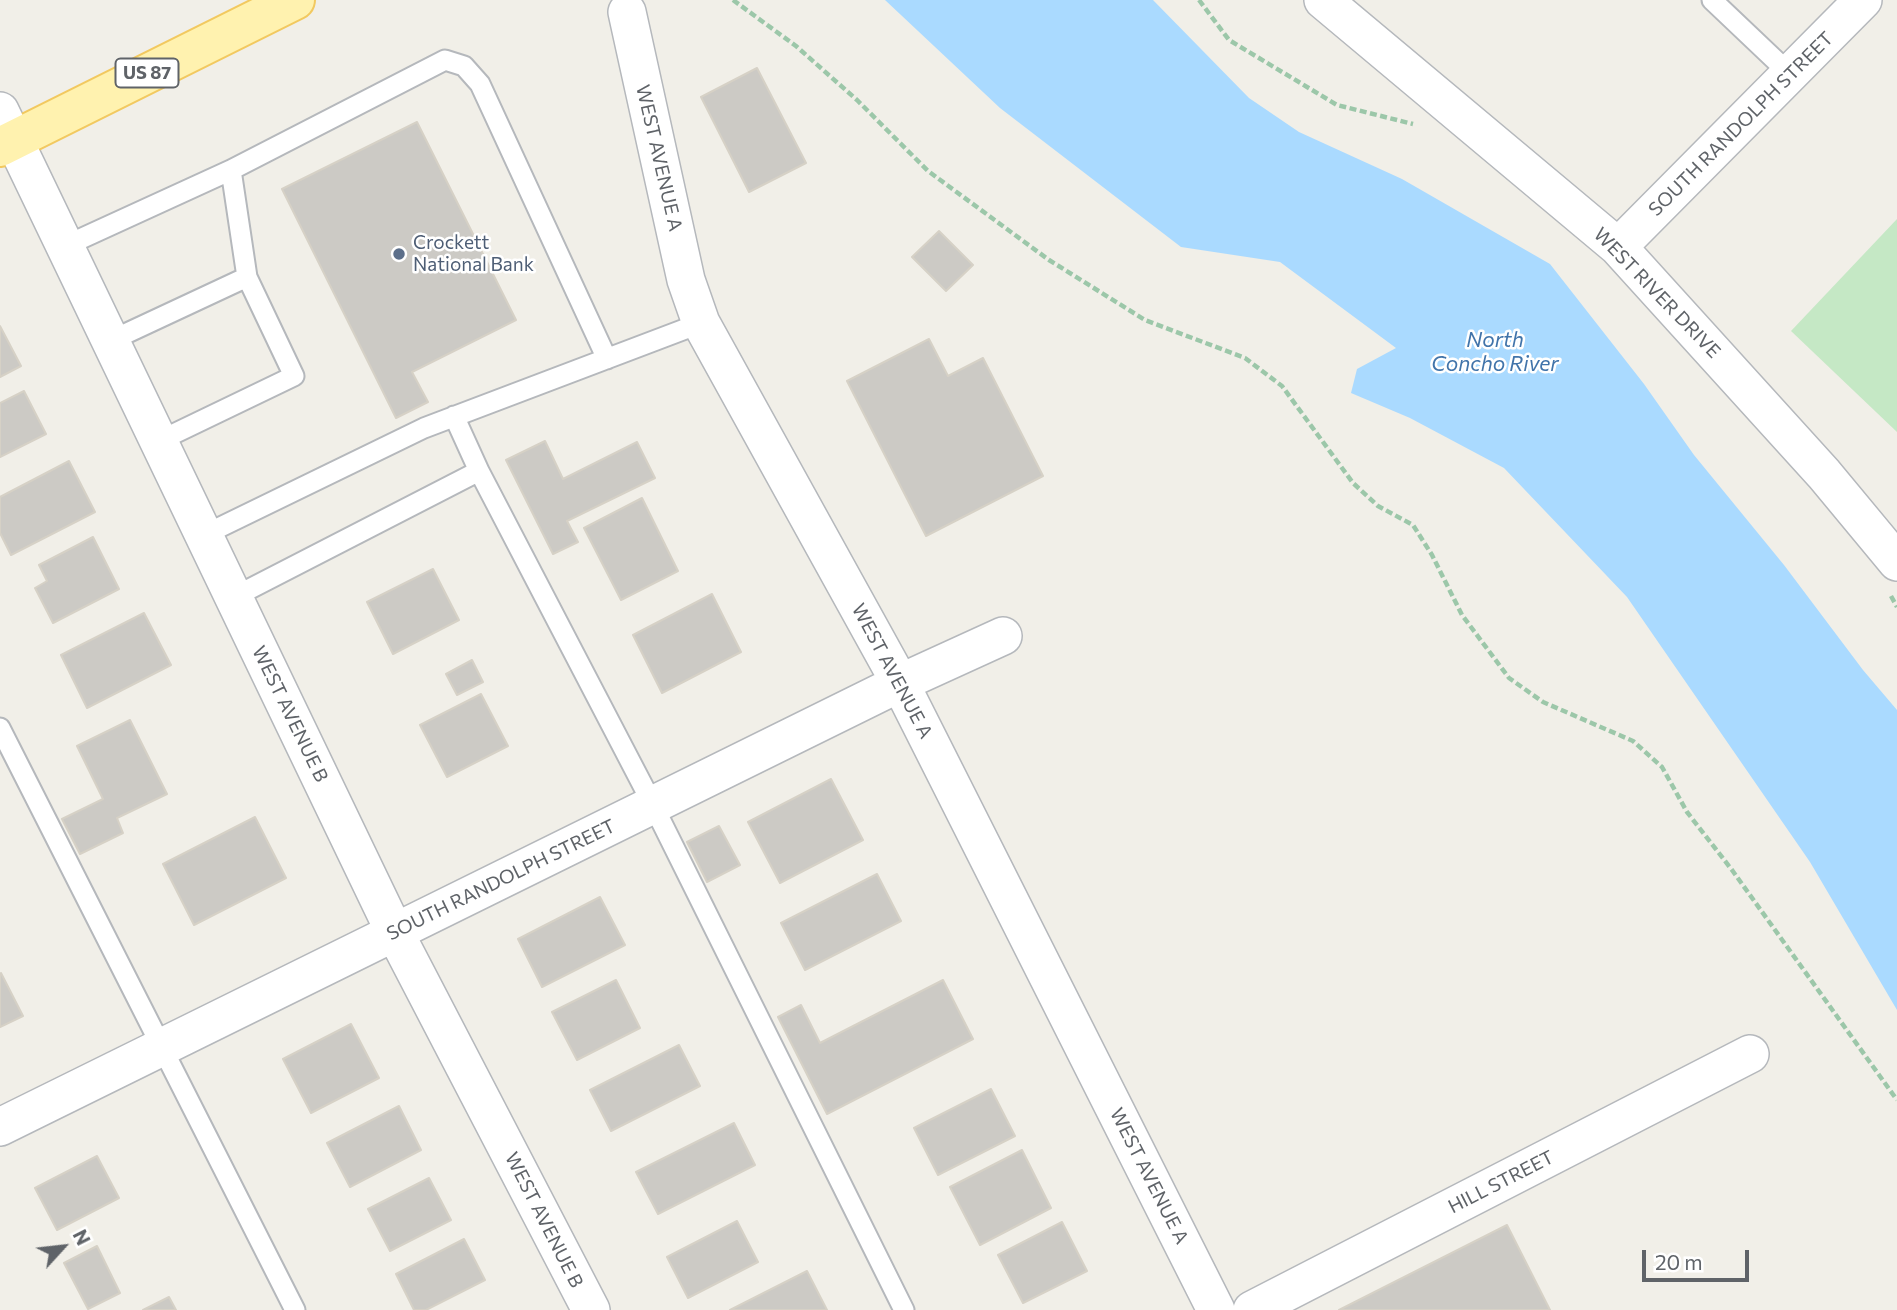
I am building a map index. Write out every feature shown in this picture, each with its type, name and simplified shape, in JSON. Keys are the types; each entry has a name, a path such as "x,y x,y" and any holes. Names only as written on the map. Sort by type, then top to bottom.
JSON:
{"main road":[{"name":"US 87","path":"5,133 295,0"}],"street":[{"name":"WEST RIVER DRIVE","path":"1323,0 1618,247 1824,474 1890,574"},
{"name":"SOUTH RANDOLPH STREET","path":"1618,247 1863,0"},
{"name":"WEST AVENUE A","path":"627,12 686,280 701,323 900,683 1216,1310"},
{"name":"WEST AVENUE B","path":"5,133 65,246 395,933 591,1310"},
{"name":"SOUTH RANDOLPH STREET","path":"0,1127 900,683 1003,636"},
{"name":"HILL STREET","path":"1252,1310 1750,1054"}],"lane":[{"path":"1712,0 1791,75"},
{"path":"65,246 231,170 445,60 464,66 480,84 607,359"},
{"path":"159,441 294,376 247,277 231,170"},
{"path":"110,341 247,277"},
{"path":"204,535 424,428 701,323"},
{"path":"454,416 479,471 653,805 904,1310"},
{"path":"234,597 479,471"},
{"path":"0,728 295,1310"}],"path":[{"path":"733,0 806,55 857,100 928,171 1049,260 1145,320 1245,358 1282,386 1353,483 1378,506 1413,525 1432,555 1462,615 1509,678 1543,702 1633,741 1662,767 1687,811 1897,1100"},
{"path":"1199,0 1229,40 1337,105 1415,124"},
{"path":"1890,574 1897,607"}],"green space":[{"path":"1897,219 1897,432 1791,331"}],"water":[{"name":"North Concho River","path":"885,0 1153,0 1249,98 1299,132 1402,179 1550,264 1644,384 1694,455 1897,710 1897,1010 1810,862 1627,597 1504,468 1410,418 1351,393 1357,369 1396,348 1280,262 1181,247 1000,108"}],"building":[{"path":"757,68 806,163 749,192 701,97"},
{"name":"Crockett National Bank","path":"417,122 516,320 412,372 428,402 396,418 282,189"},
{"path":"939,231 973,265 946,291 912,257"},
{"path":"0,326 21,366 0,377"},
{"path":"929,339 948,376 983,358 1043,476 926,536 847,381"},
{"path":"24,391 46,434 0,457 0,403"},
{"path":"545,441 563,479 637,442 655,478 567,521 578,542 553,554 506,460"},
{"path":"69,461 95,512 11,555 0,533 0,497"},
{"path":"642,498 678,571 621,600 584,528"},
{"path":"93,537 119,589 53,623 35,588 47,581 39,565"},
{"path":"433,569 459,620 393,654 367,602"},
{"path":"712,594 741,652 662,693 633,635"},
{"path":"144,613 171,665 87,708 61,655"},
{"path":"472,660 483,682 457,695 446,674"},
{"path":"481,694 508,746 447,777 420,725"},
{"path":"130,720 167,794 117,818 123,833 80,854 62,819 103,799 77,746"},
{"path":"831,779 863,840 780,883 748,822"},
{"path":"255,817 286,878 194,925 163,864"},
{"path":"719,826 740,865 707,882 687,842"},
{"path":"877,874 901,921 805,970 781,923"},
{"path":"600,897 625,945 542,987 518,939"},
{"path":"0,974 23,1016 0,1027"},
{"path":"616,980 640,1028 577,1060 552,1012"},
{"path":"943,980 973,1039 827,1114 778,1017 801,1005 820,1043"},
{"path":"351,1024 379,1078 311,1113 283,1059"},
{"path":"679,1045 700,1086 611,1131 590,1090"},
{"path":"991,1089 1015,1136 938,1175 914,1128"},
{"path":"399,1106 421,1150 350,1187 327,1143"},
{"path":"734,1123 755,1165 658,1214 636,1172"},
{"path":"1022,1150 1051,1208 980,1245 950,1187"},
{"path":"97,1156 119,1198 57,1230 35,1188"},
{"path":"429,1178 451,1220 390,1251 368,1209"},
{"path":"737,1221 758,1262 688,1298 667,1257"},
{"path":"1062,1222 1087,1271 1023,1303 998,1255"},
{"path":"1507,1225 1550,1310 1339,1310"},
{"path":"464,1239 485,1280 426,1310 414,1310 396,1274"},
{"path":"97,1246 120,1293 88,1309 64,1263"},
{"path":"807,1271 827,1310 730,1310"},
{"path":"169,1297 176,1310 143,1310"}],"place":[{"name":"Crockett National Bank","path":"399,254"}]}
